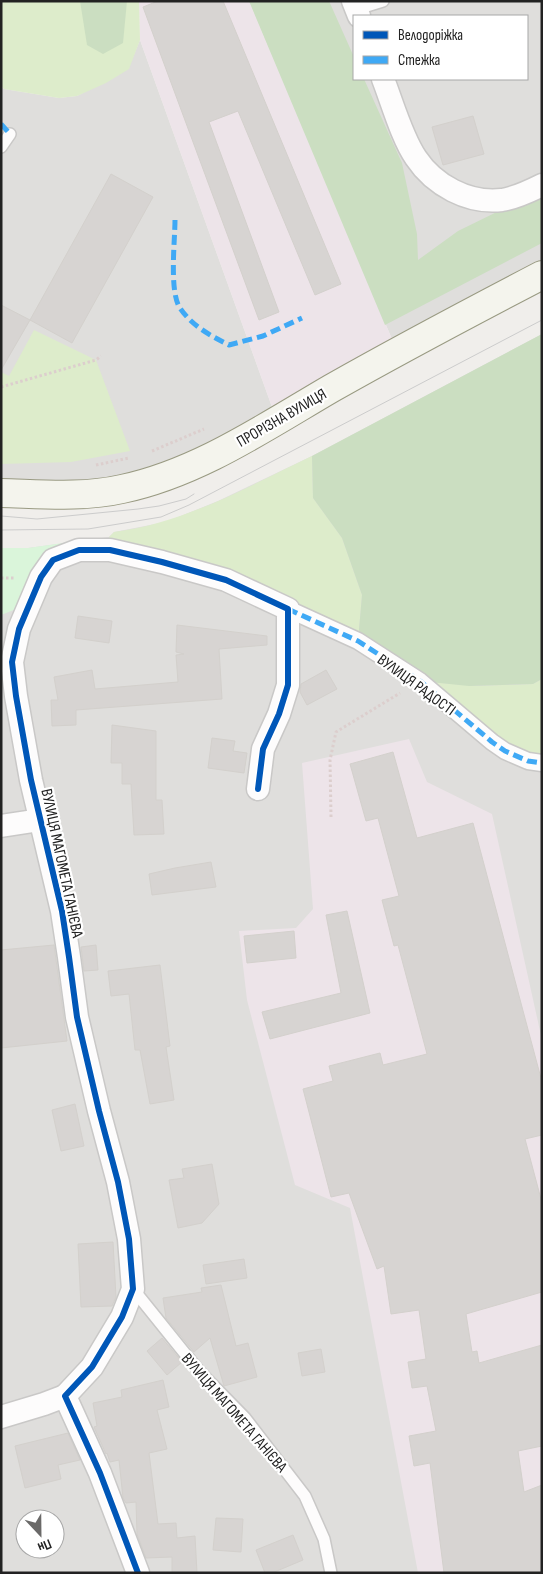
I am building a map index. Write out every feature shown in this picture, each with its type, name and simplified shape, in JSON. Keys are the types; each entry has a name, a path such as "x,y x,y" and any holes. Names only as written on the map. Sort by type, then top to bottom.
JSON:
{"main road":[{"name":"ПРОРІЗНА ВУЛИЦЯ","path":"1,492 80,494 121,490 184,470 277,421 397,351 542,276"}],"street":[{"path":"384,80 415,157 430,175 444,186 462,195 483,200 502,200 542,185"},
{"name":"ВУЛИЦЯ МАГОМЕТА ГАНІЄВА","path":"65,1396 92,1367 122,1317 133,1289 128,1239 118,1182 77,1016 62,911 31,780 12,662 19,629 40,577 53,560 79,550 98,549 133,555 226,580 288,609"},
{"path":"258,789 263,749 279,714 288,685 288,609"},
{"name":"ВУЛИЦЯ РАДОСТІ","path":"288,609 358,641 420,681 498,747 528,761 542,763"},
{"path":"1,826 40,820"},
{"path":"1,1417 65,1396 100,1473 138,1573"}],"lane":[{"path":"356,9 383,1"},
{"path":"1,147 10,134"},
{"name":"ВУЛИЦЯ МАГОМЕТА ГАНІЄВА","path":"133,1289 199,1371 245,1418 304,1496 324,1539 331,1573"}],"path":[{"path":"1,387 96,360 100,356"},
{"path":"150,452 204,429"},
{"path":"94,465 132,457"},
{"path":"331,816 330,760 336,732 420,681"}],"shaded area":[{"path":"139,1 249,1 397,351 277,421 140,40"},
{"path":"249,1 542,1 542,275 397,351"},
{"path":"140,40 277,421 184,470 1,493 1,86 4,89 59,98 77,96 128,69"},
{"path":"542,334 542,1573 1,1573 1,548 28,548 109,537 114,532 166,522 218,501 312,456"},
{"path":"409,739 427,782 492,814 542,1040 542,1573 418,1573 350,1208 295,1185 247,1000 239,931 296,928 313,909 302,763"}],"green space":[{"path":"1,1 139,1 140,40 129,69 106,83 77,96 59,98 4,89 1,86"},
{"path":"80,1 127,1 123,43 103,54 87,45"},
{"path":"249,1 329,1 353,55 353,80 364,80 402,163 417,234 418,260 458,231 542,190 542,243 385,325"},
{"path":"34,330 96,360 130,451 71,462 1,464 1,372 9,376"},
{"path":"542,334 542,679 533,684 469,686 420,681 358,641 362,595 342,538 313,498 312,456"},
{"path":"312,456 313,498 342,538 362,595 358,641 226,580 110,550 109,537 114,532 166,521 191,512 240,491"},
{"path":"70,542 53,560 29,604 1,615 1,548 28,548"},
{"path":"542,679 542,763 528,761 420,681 476,686 533,684"}],"building":[{"path":"158,1 223,1 341,284 315,295 238,111 209,122 279,312 259,320 143,7"},
{"path":"473,116 484,154 443,165 432,127"},
{"path":"111,174 153,197 72,343 30,320"},
{"path":"1,305 30,320 1,370"},
{"path":"78,616 112,621 109,643 75,638"},
{"path":"177,625 267,636 267,645 219,649 222,699 76,710 76,725 52,726 51,700 58,700 54,677 92,670 95,689 178,682 176,655 184,654 176,652"},
{"path":"326,670 337,689 307,705 300,692 301,684"},
{"path":"112,725 156,731 156,800 162,800 164,834 134,835 131,784 122,784 122,763 111,763"},
{"path":"212,738 235,741 233,751 247,753 244,773 208,768"},
{"path":"393,752 417,838 473,823 542,1082 542,1135 525,1139 542,1203 542,1292 466,1314 472,1352 477,1351 479,1363 542,1345 542,1446 518,1451 524,1492 542,1485 542,1573 444,1573 430,1463 414,1466 409,1436 436,1431 427,1386 412,1388 408,1362 426,1359 419,1310 391,1314 384,1266 377,1269 349,1193 331,1197 303,1089 333,1081 329,1066 380,1053 383,1065 427,1054 398,945 394,946 382,900 399,896 378,818 366,821 350,764"},
{"path":"211,862 216,887 152,895 149,874"},
{"path":"347,911 370,1013 270,1039 262,1012 341,993 326,915"},
{"path":"294,931 296,958 247,963 244,936"},
{"path":"54,945 67,1041 1,1048 1,950"},
{"path":"96,945 98,970 84,971 81,947"},
{"path":"160,965 170,1046 166,1047 174,1100 150,1104 140,1050 135,1050 129,994 111,996 108,971"},
{"path":"75,1104 84,1146 61,1151 52,1110"},
{"path":"212,1164 219,1204 202,1223 178,1228 169,1180 184,1178 182,1169"},
{"path":"113,1242 116,1297 112,1306 81,1307 78,1244"},
{"path":"244,1259 247,1278 206,1284 203,1265"},
{"path":"221,1285 236,1346 248,1343 257,1377 224,1386 210,1338 194,1352 166,1318 163,1298 202,1292 201,1288"},
{"path":"162,1338 182,1362 167,1375 147,1351"},
{"path":"321,1349 325,1372 302,1376 298,1353"},
{"path":"163,1380 169,1407 157,1410 167,1449 149,1453 158,1524 176,1523 177,1538 195,1536 197,1573 172,1573 172,1557 146,1558 137,1534 136,1502 126,1503 123,1498 119,1460 110,1462 94,1427 97,1426 93,1403 122,1397 121,1390"},
{"path":"68,1433 80,1460 58,1465 61,1479 25,1488 15,1446"},
{"path":"216,1518 243,1519 241,1552 213,1550"},
{"path":"293,1535 303,1560 272,1573 265,1573 256,1550"}],"tram line":[{"path":"1,530 88,529 161,517 189,505 542,320"},
{"path":"1,516 37,519 138,509 186,499 194,494"}],"marked path":[{"path":"1,124 10,134"},
{"path":"175,220 173,266 175,290 180,308 196,325 229,345 263,336 302,318"},
{"path":"288,609 358,641 420,681 505,751 528,761 542,763"}],"cycle path":[{"path":"138,1573 100,1473 65,1396 92,1367 122,1317 133,1289 129,1239 118,1182 77,1017 62,911 31,780 12,662 19,629 41,577 53,560 79,550 110,550 226,580 288,609 288,685 279,714 263,749 258,789"}]}
